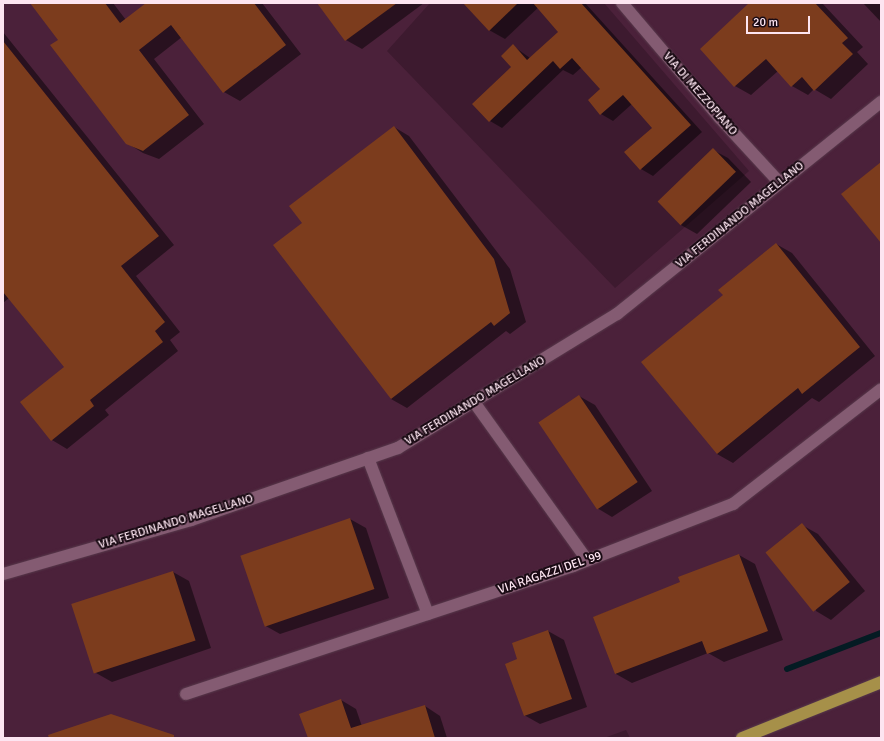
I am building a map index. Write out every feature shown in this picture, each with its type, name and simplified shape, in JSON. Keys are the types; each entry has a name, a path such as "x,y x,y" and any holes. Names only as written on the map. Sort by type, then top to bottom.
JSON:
{"main road":[{"path":"742,738 881,682"}],"street":[{"name":"VIA DI MEZZOPIANO","path":"622,3 720,118 780,183"},
{"name":"VIA FERDINANDO MAGELLANO","path":"3,574 191,520 398,448 617,314 881,102"},
{"name":"VIA RAGAZZI DEL '99","path":"186,694 587,560 733,504 881,389"},
{"path":"474,402 587,560"},
{"path":"368,458 428,614"}],"shaded area":[{"path":"3,3 430,3 387,51 615,288 749,171 604,3 881,3 881,738 630,738 626,730 604,738 3,738"}],"building":[{"path":"30,3 105,3 120,23 146,3 254,3 286,45 223,93 171,25 139,50 189,115 143,151 126,144 50,45 58,40"},
{"path":"317,3 397,3 345,41"},
{"path":"463,3 518,3 489,31"},
{"path":"533,3 581,3 691,125 640,170 624,152 652,128 623,95 600,115 588,100 600,89 572,58 560,69 553,61 489,122 472,104 511,67 501,56 513,44 527,60 558,32"},
{"path":"749,3 815,3 848,38 842,43 853,54 814,91 802,77 791,87 766,59 734,87 700,49"},
{"path":"3,41 159,236 121,266 165,322 155,331 163,342 90,400 94,406 51,441 20,402 64,367 3,292"},
{"path":"394,126 494,259 510,313 494,326 491,322 391,399 273,245 302,223 289,206"},
{"path":"713,148 736,172 681,225 658,201"},
{"path":"881,162 881,243 841,194"},
{"path":"776,243 860,347 802,394 798,388 717,454 641,362 723,295 718,290"},
{"path":"579,395 638,482 597,509 538,422"},
{"path":"350,518 374,589 265,627 240,556"},
{"path":"802,523 850,582 813,612 765,553"},
{"path":"739,554 768,631 707,654 702,641 615,674 593,617 680,582 678,577"},
{"path":"173,571 196,640 94,673 71,604"},
{"path":"548,630 572,699 524,716 505,664 517,659 512,643"},
{"path":"341,699 351,728 425,705 435,738 308,738 299,714"},
{"path":"111,714 174,735 174,738 49,738 48,735"}],"waterway":[{"path":"787,669 881,633"}]}
